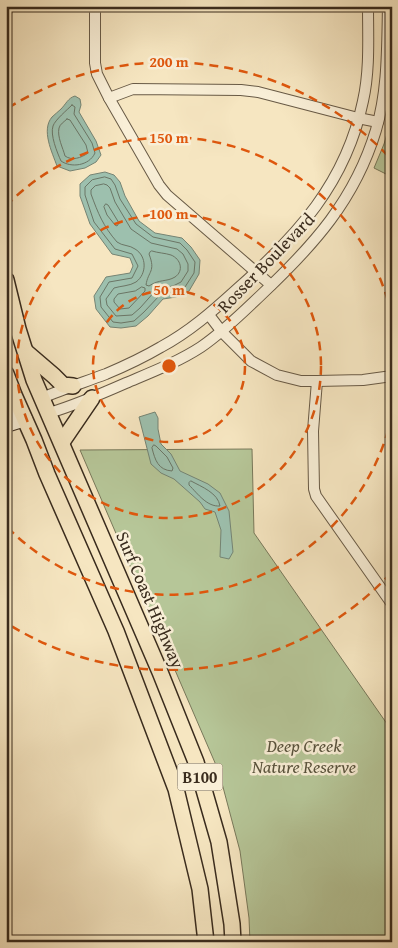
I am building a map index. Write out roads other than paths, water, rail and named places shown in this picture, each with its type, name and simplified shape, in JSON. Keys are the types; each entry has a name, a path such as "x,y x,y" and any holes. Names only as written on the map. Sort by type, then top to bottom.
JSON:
{"main road":[{"name":"Surf Coast Highway","path":"6,280 18,329 34,380 160,672 196,762 219,842 232,924 233,942"},
{"path":"26,352 63,385 73,386"},
{"name":"B100","path":"6,374 17,413 34,440 116,631 176,788 200,889 206,942"},
{"path":"17,413 42,398"},
{"path":"62,442 92,398"},
{"path":"17,413 49,413"},
{"path":"116,631 138,621"}],"street":[{"path":"96,6 95,63 99,80 159,185 272,285"},
{"name":"Rosser Boulevard","path":"42,398 108,373 162,347 209,315 256,272 300,227 329,188 350,144 358,118 366,82 368,6"},
{"path":"387,6 392,6"},
{"name":"Rosser Boulevard","path":"49,413 92,398 174,363 201,347 222,332 309,247 342,205 355,182 371,145 378,122 384,90 387,6"},
{"path":"109,98 133,89 241,90 258,92 378,122"},
{"path":"209,315 222,332 251,361 277,375 301,381 363,380 392,376"},
{"path":"317,381 313,431 314,489 316,496 388,590 392,604"},
{"path":"6,425 17,413"}],"water":[{"path":"75,96 80,99 79,112 96,141 101,155 96,162 85,168 70,171 57,166 50,148 47,128 52,117"},
{"path":"105,172 114,175 120,182 125,196 139,221 155,233 182,238 200,260 199,274 189,291 176,297 163,299 136,326 110,327 96,309 94,296 106,277 130,273 133,266 130,258 112,254 90,224 80,196 80,184 90,175"},
{"path":"155,412 158,418 161,444 171,454 180,471 208,484 220,493 229,511 233,552 229,559 220,557 221,530 215,512 205,509 200,502 174,479 161,473 151,464 139,417"}],"park label":[{"name":"Deep Creek Nature Reserve","path":"304,756"}]}
